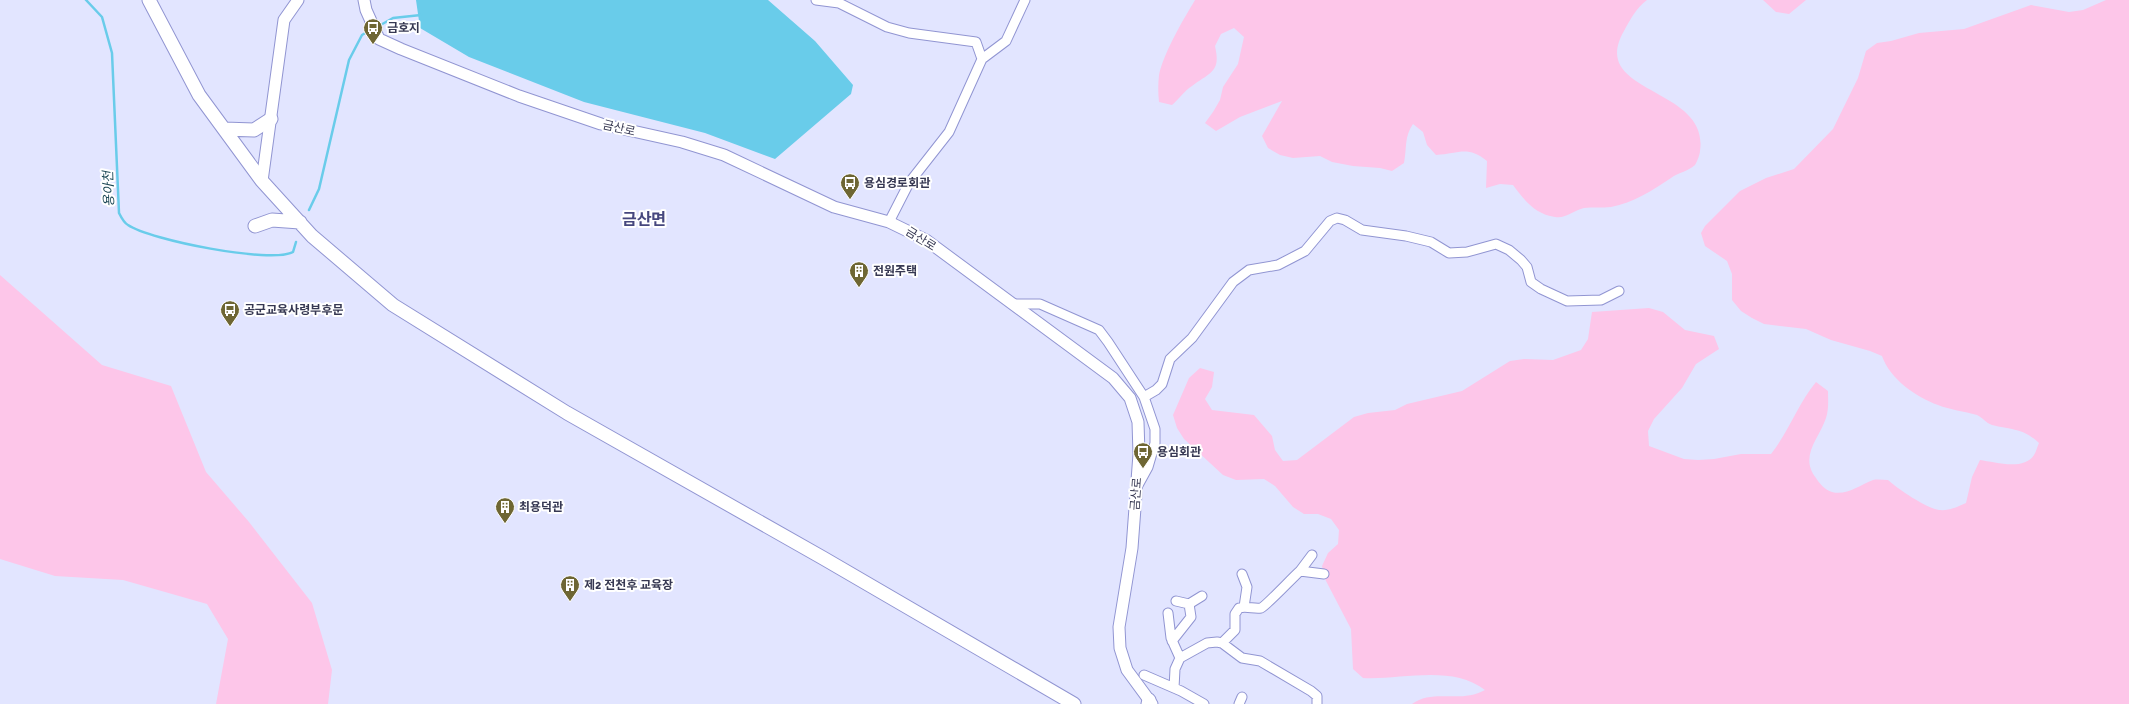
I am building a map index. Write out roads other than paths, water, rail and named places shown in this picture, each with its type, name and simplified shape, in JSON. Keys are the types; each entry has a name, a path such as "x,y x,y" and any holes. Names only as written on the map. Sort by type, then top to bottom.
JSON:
{"main road":[{"path":"149,0 199,95 262,181 312,236 393,304 567,413 823,558 1074,704"},
{"path":"224,129 254,130 271,120"},
{"path":"255,226 272,220 300,222"}],"street":[{"path":"262,181 284,20 298,0"},
{"path":"816,0 839,3 887,27 909,33 976,42 982,58"},
{"path":"890,222 909,183 949,132 982,58 1006,41 1025,0"},
{"name":"금산로","path":"365,5 379,39 512,93 601,124 682,142 724,155 834,207 890,222 926,240 1113,378 1130,398 1138,422 1139,454 1132,548 1120,620 1119,642 1127,670 1149,703"},
{"path":"1144,396 1156,390 1162,384 1170,359 1192,338 1233,282 1249,270 1278,265 1305,251 1330,221 1337,218 1345,220 1362,230 1406,236 1431,242 1449,253 1467,252 1496,244 1509,250 1528,267 1531,282 1541,289 1567,301 1601,300 1620,291"},
{"path":"1012,304 1040,304 1099,330 1108,342 1144,396 1155,429 1155,443 1148,467 1137,487"},
{"path":"1222,643 1235,630 1234,619 1236,610 1244,607 1256,608 1267,605 1277,592 1300,571 1312,556"},
{"path":"1300,571 1324,574"},
{"path":"1242,574 1247,587 1244,607"},
{"path":"1176,601 1189,604 1202,596"},
{"path":"1172,641 1191,617 1189,604"},
{"path":"1168,613 1172,641 1180,658"},
{"path":"1174,688 1175,669 1180,658 1207,643 1222,643 1238,656 1260,661 1311,691 1317,696 1317,704"},
{"path":"1144,675 1174,688 1204,704"}],"water":[{"name":"금호지","path":"416,0 768,0 815,41 853,85 851,94 775,159 705,133 584,102 469,57 420,28"}],"waterway":[{"name":"용아천","path":"86,0 102,17 112,53 119,213 125,223 141,231 160,237 210,249 237,253 280,255 293,252 296,242"},
{"name":"용아천","path":"377,27 393,18 421,15"},
{"name":"용아천","path":"309,210 319,189 349,60 362,35 372,29"}],"place":[{"name":"금호지","path":"373,45"},
{"name":"용심경로회관","path":"850,200"},
{"name":"전원주택","path":"859,288"},
{"name":"공군교육사령부후문","path":"230,327"},
{"name":"용심회관","path":"1143,469"},
{"name":"최용덕관","path":"505,524"},
{"name":"제2 전천후 교육장","path":"570,602"}],"district":[{"name":"금산면","path":"644,219"}]}
